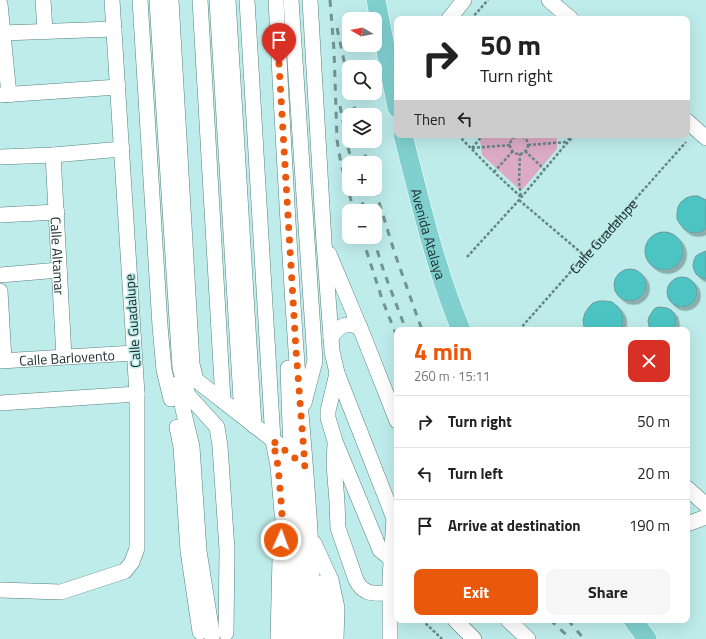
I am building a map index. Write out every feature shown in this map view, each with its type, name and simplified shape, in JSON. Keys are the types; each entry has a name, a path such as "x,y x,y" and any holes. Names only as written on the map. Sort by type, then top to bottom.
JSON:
{"main road":[{"path":"376,0 394,93"},
{"name":"Avenida Atalaya","path":"404,138 432,245 460,327"}],"street":[{"path":"43,0 44,30"},
{"name":"Calle Guadalupe","path":"0,590 61,592 125,571 132,562 136,548 137,394 112,0"},
{"path":"140,0 160,333 164,370 181,447 188,551 213,636"},
{"path":"148,0 169,331 173,369 192,447 199,551 213,636"},
{"path":"157,0 180,368 200,445 213,636"},
{"path":"171,0 192,364 196,380 305,466"},
{"path":"180,0 200,347 223,401"},
{"path":"190,0 223,401"},
{"path":"200,0 223,401"},
{"path":"208,0 223,401"},
{"path":"218,0 223,401"},
{"path":"228,0 273,441 289,512 302,608 302,639"},
{"path":"237,0 258,353 273,441 289,512 289,639"},
{"path":"246,0 273,441"},
{"path":"256,0 276,349 273,441"},
{"path":"266,0 286,344 273,441"},
{"path":"276,0 296,342 311,534 313,639"},
{"path":"291,0 315,361 301,414"},
{"path":"310,0 332,351 337,373 394,519"},
{"path":"451,16 464,0"},
{"path":"549,0 568,16"},
{"path":"0,4 4,95 118,87"},
{"path":"2,33 44,30 114,29"},
{"path":"690,125 706,138"},
{"path":"0,157 53,155 122,149"},
{"name":"Calle Altamar","path":"53,155 64,357"},
{"path":"0,215 57,212"},
{"path":"324,242 394,413"},
{"path":"0,275 59,270"},
{"path":"0,291 2,360"},
{"path":"331,337 344,325 352,324 360,328"},
{"name":"Calle Barlovento","path":"2,360 134,353"},
{"path":"337,373 328,411 328,418 380,550 391,559"},
{"path":"0,403 137,394"},
{"path":"188,395 204,412 211,446 218,550 213,636"},
{"path":"336,441 334,464 338,528 356,580 363,590 368,592 390,594"},
{"path":"690,491 706,505"},
{"path":"278,639 289,512"},
{"path":"690,523 706,517"},
{"path":"390,639 391,559 394,531"},
{"path":"311,534 331,580 337,608 336,639"},
{"path":"322,560 326,608 325,639"},
{"path":"458,623 474,639"},
{"path":"511,623 528,639"}],"path":[{"path":"474,16 488,0"},
{"path":"461,138 520,199 585,256"},
{"path":"472,148 480,138"},
{"path":"512,139 510,148 518,154 525,151 528,145 526,138"},
{"path":"467,258 572,138"},
{"path":"528,145 569,141"},
{"name":"Calle Guadalupe","path":"522,327 686,142"},
{"path":"472,148 510,145"},
{"path":"494,172 513,151"},
{"path":"525,151 545,170"},
{"path":"520,153 520,199"},
{"path":"425,623 442,639"}],"shaded area":[{"path":"482,138 557,138 557,149 522,190 519,189 482,155 480,140"}],"building":[{"path":"692,196 698,196 706,200 706,229 695,233 684,229 677,219 678,207 681,202"},
{"path":"660,232 668,232 678,237 682,244 682,258 678,265 668,270 660,270 650,265 648,262 645,255 645,247 650,237 653,235"},
{"path":"706,251 706,279 704,279 696,274 693,265 696,256"},
{"path":"630,269 636,270 643,276 646,285 645,291 639,298 630,301 624,300 617,294 614,285 615,279 621,272"},
{"path":"682,277 688,278 696,286 696,298 688,306 682,307 676,306 668,298 667,292 668,286 676,278"},
{"path":"605,301 612,302 617,306 623,317 622,327 584,327 583,320 585,313 593,303"},
{"path":"658,307 671,310 674,313 676,322 674,327 650,327 649,317 654,309"}],"railway":[{"path":"330,0 334,50 337,140 341,164 352,204"},
{"path":"337,28 344,60"},
{"path":"353,100 354,108"},
{"path":"340,106 350,156"},
{"path":"364,148 365,156"},
{"path":"360,196 363,204"},
{"path":"377,196 395,254 421,327"},
{"path":"364,244 382,299 394,329"},
{"path":"375,244 405,327"},
{"path":"553,623 571,639"},
{"path":"571,623 584,639"}],"route":[{"path":"279,64 296,350 305,466 273,441 278,466 282,512 281,540"}]}
